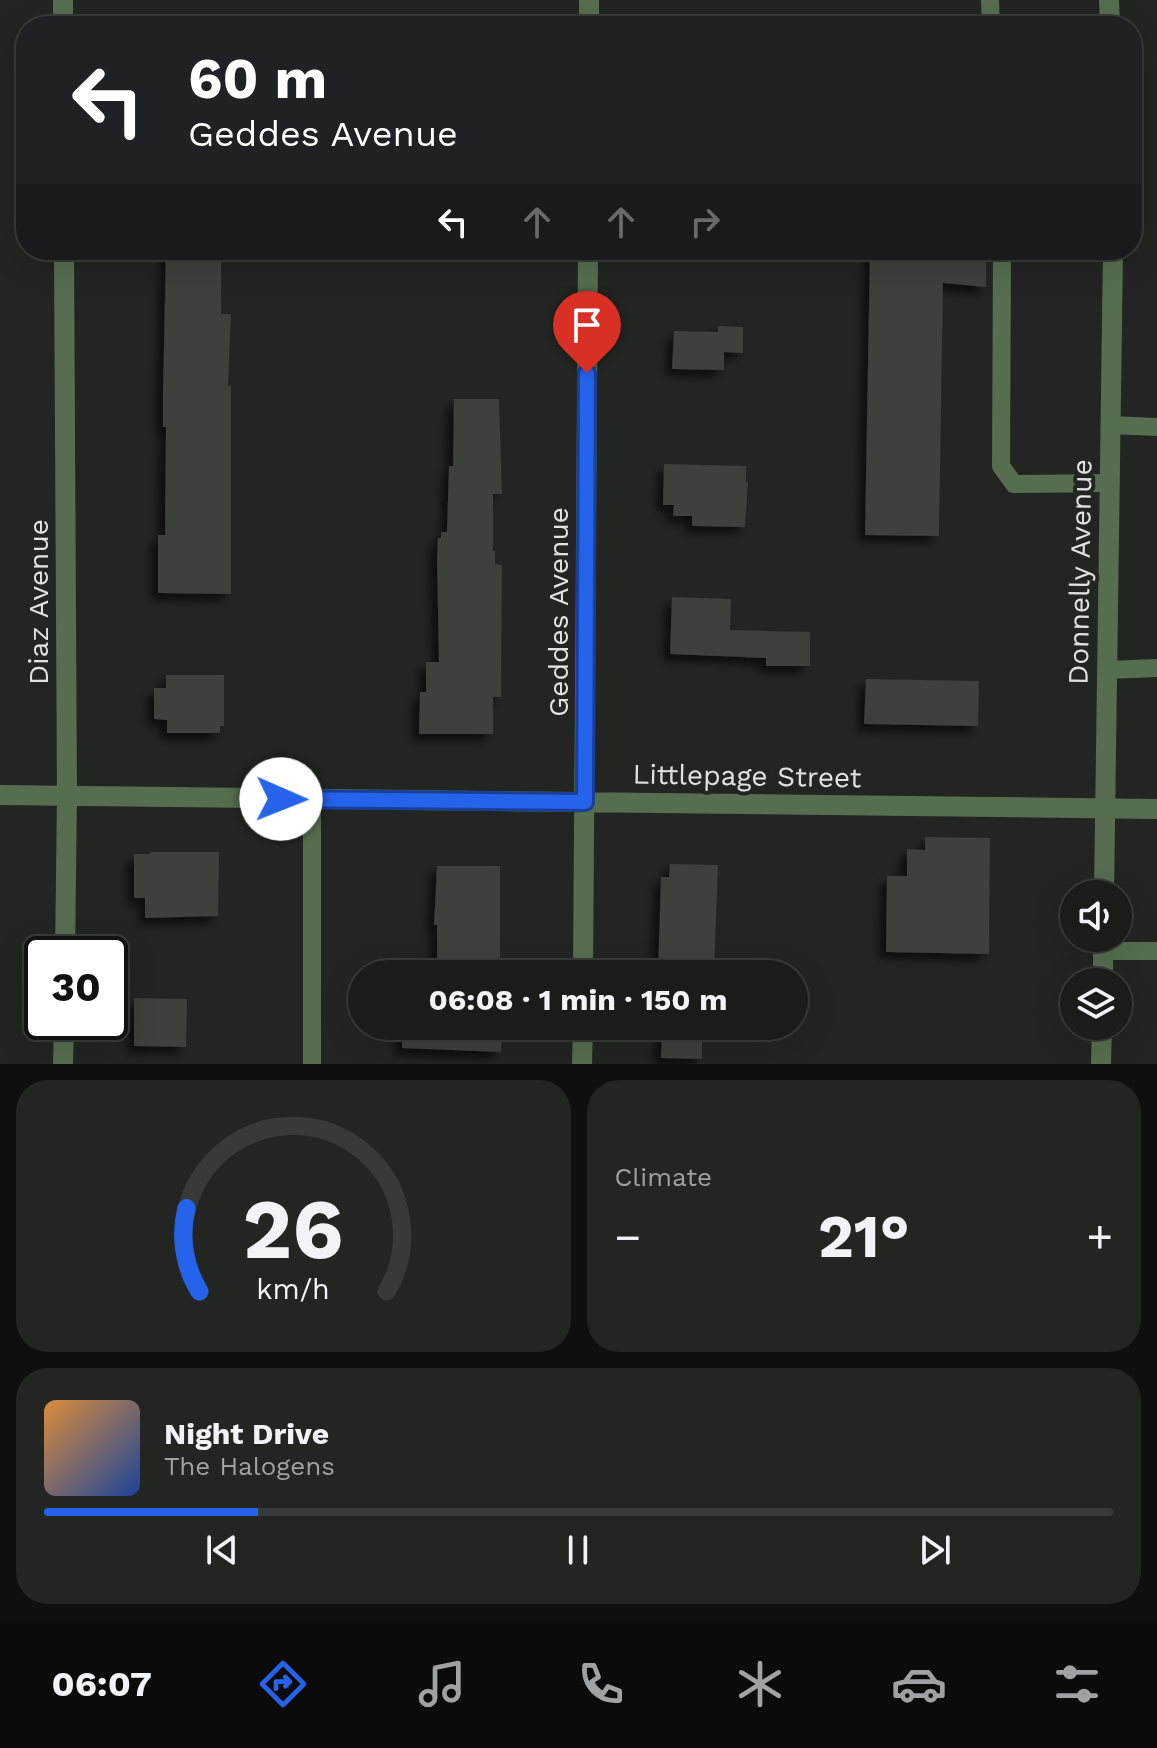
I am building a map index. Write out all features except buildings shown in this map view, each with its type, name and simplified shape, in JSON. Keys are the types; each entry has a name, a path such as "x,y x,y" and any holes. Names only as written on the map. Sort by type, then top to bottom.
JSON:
{"street":[{"name":"Diaz Avenue","path":"64,260 65,936"},
{"name":"Geddes Avenue","path":"583,960 588,260"},
{"name":"Donnelly Avenue","path":"1104,880 1113,260"},
{"name":"Littlepage Street","path":"0,795 1157,809"},
{"path":"63,1064 64,1040"},
{"path":"582,1064 583,1040"},
{"path":"1101,1064 1102,1040"}],"lane":[{"path":"1002,260 1001,466 1014,484 1110,483"},
{"path":"1111,425 1157,427"},
{"path":"1107,670 1157,668"},
{"path":"312,799 312,1064"},
{"path":"1132,948 1157,951"}],"route":[{"path":"281,799 585,802 587,373"}]}
